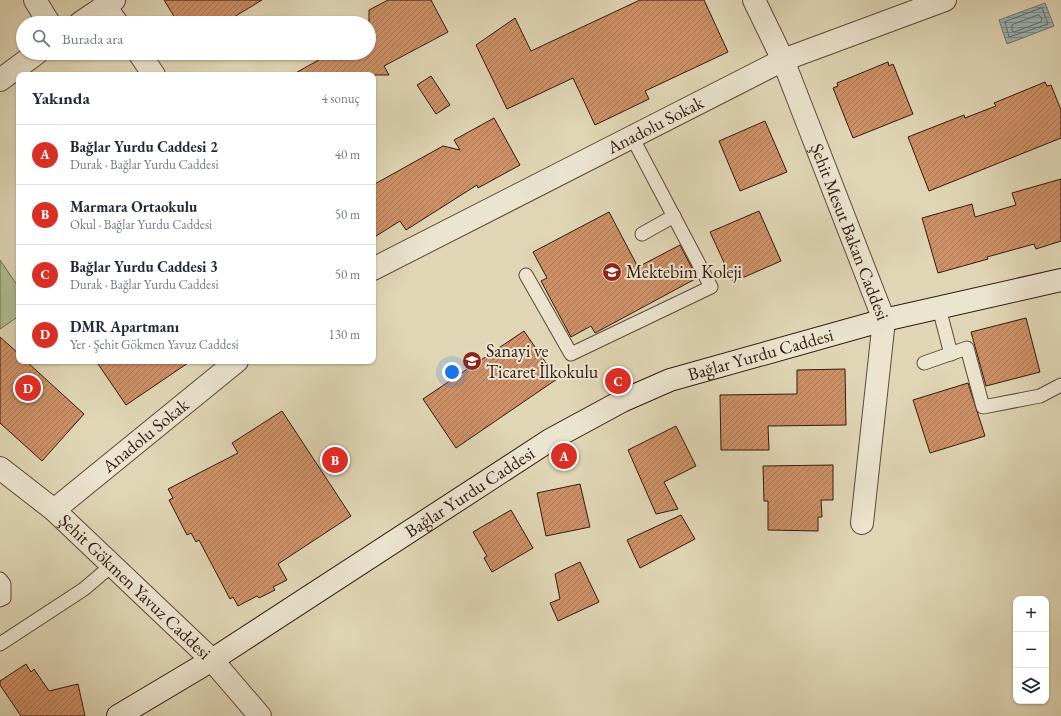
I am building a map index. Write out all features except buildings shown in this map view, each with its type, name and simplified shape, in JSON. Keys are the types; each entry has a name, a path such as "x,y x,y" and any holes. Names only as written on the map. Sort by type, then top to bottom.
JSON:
{"street":[{"path":"36,0 45,16"},
{"name":"Şehit Mesut Bakan Caddesi","path":"754,0 782,60 884,320 862,523"},
{"name":"Anadolu Sokak","path":"376,267 782,60 945,0"},
{"path":"97,16 112,10"},
{"path":"0,80 27,60"},
{"path":"144,60 152,72"},
{"name":"Bağlar Yurdu Caddesi","path":"118,716 212,660 550,440 622,401 670,380 884,320 1061,280"},
{"name":"Anadolu Sokak","path":"54,510 233,364"},
{"name":"Şehit Gökmen Yavuz Caddesi","path":"0,468 54,510 111,566 212,660 260,716"}],"lane":[{"path":"526,275 571,354 711,288 632,137"},
{"path":"642,234 674,216"},
{"path":"939,308 951,354"},
{"path":"924,363 967,348 983,407 1040,396 1061,385"},
{"path":"0,644 84,589 111,566"},
{"path":"0,578 4,584 4,598 0,600"}],"green space":[{"path":"0,260 16,284 16,318 0,329"}],"water":[{"path":"1045,3 1054,26 1007,44 999,20"}],"place":[{"name":"Mektebim Koleji","path":"612,272"},
{"name":"Sanayi ve Ticaret İlkokulu","path":"472,361"},
{"name":"Bağlar Yurdu Caddesi 3","path":"618,381"},
{"name":"DMR Apartmanı","path":"28,388"},
{"name":"Bağlar Yurdu Caddesi 2","path":"564,456"},
{"name":"Marmara Ortaokulu","path":"335,460"}]}
